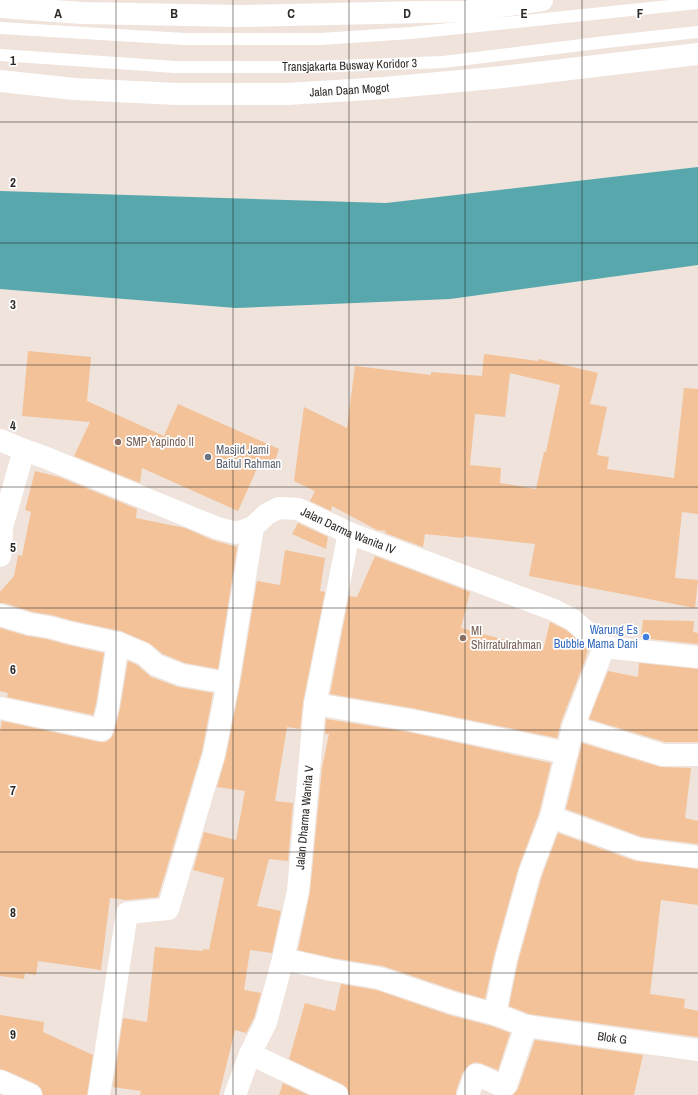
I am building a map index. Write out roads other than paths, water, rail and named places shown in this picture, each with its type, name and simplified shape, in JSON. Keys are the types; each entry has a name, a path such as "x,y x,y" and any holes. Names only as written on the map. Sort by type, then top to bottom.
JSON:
{"main road":[{"path":"0,7 83,7 239,16 542,0"},
{"name":"Jalan Daan Mogot","path":"0,82 74,89 176,94 287,94 384,88 495,78 698,54"},
{"name":"Jalan Darma Wanita IV","path":"0,440 217,528 236,533 253,527 267,514 279,508 298,509 349,533 554,610 573,620 604,647"},
{"path":"0,556 2,528 24,450"},
{"path":"99,1095 127,913 168,909 214,754 228,683 253,527"},
{"name":"Jalan Dharma Wanita V","path":"235,1095 250,1054 266,1022 283,959 298,890 315,704 349,533"},
{"path":"0,615 30,624 118,643 144,654 156,665 182,675 228,683"},
{"path":"0,708 102,730 108,706 118,643"},
{"path":"495,1014 506,959 530,872 551,817 573,727 604,647 698,657"},
{"path":"315,704 410,720 567,753"},
{"path":"573,727 663,755 698,755"},
{"path":"551,817 639,849 698,858"},
{"name":"Blok G","path":"283,959 331,970 379,978 453,1003 495,1014 526,1026 698,1050"},
{"path":"468,1095 476,1075 502,1086 506,1085 526,1026"},
{"path":"250,1054 337,1095"},
{"path":"0,1081 31,1095"}],"lane":[{"path":"0,28 185,39 320,39 411,33 698,3"},
{"name":"Transjakarta Busway Koridor 3","path":"0,55 175,67 312,67 443,62 698,32"}],"water":[{"path":"698,167 698,265 450,299 236,308 0,289 0,191 386,203"}],"place":[{"name":"SMP Yapindo II","path":"118,442"},
{"name":"Masjid Jami Baitul Rahman","path":"208,457"},
{"name":"Warung Es Bubble Mama Dani","path":"646,637"},
{"name":"MI Shirratulrahman","path":"463,638"}]}
